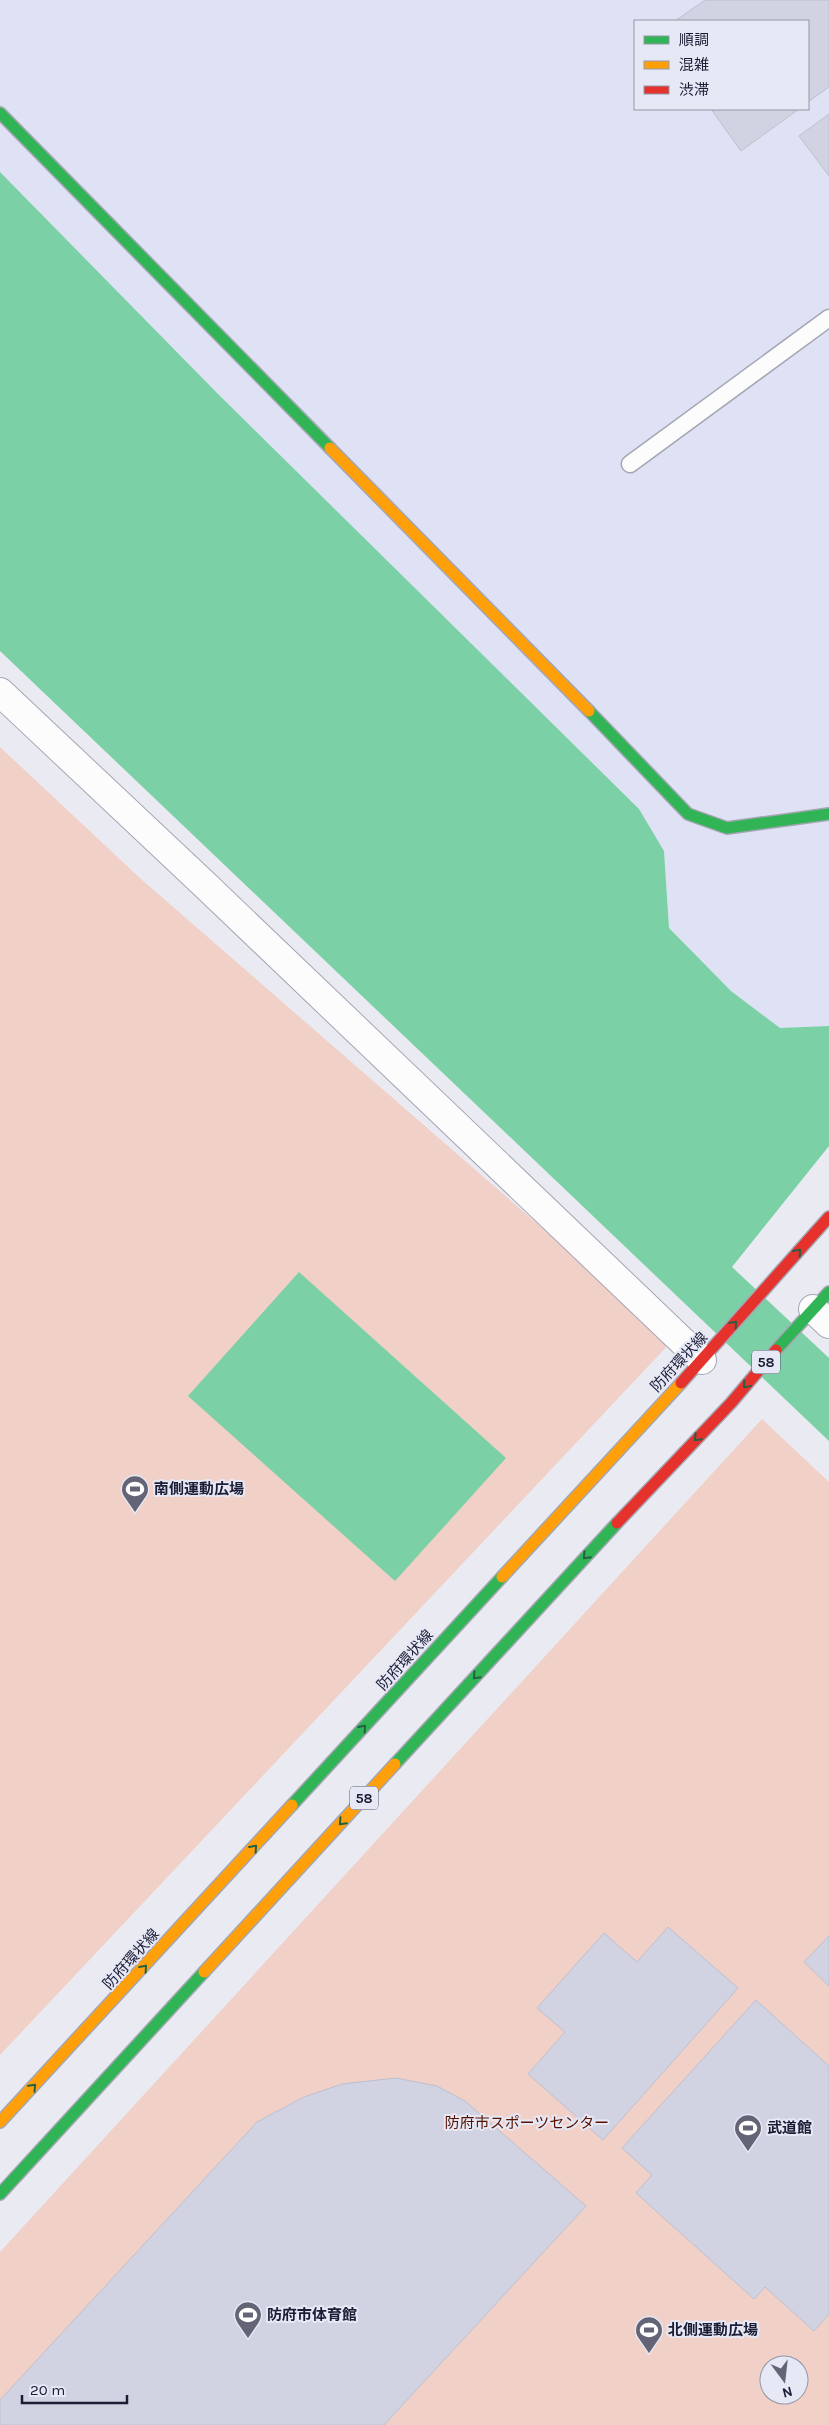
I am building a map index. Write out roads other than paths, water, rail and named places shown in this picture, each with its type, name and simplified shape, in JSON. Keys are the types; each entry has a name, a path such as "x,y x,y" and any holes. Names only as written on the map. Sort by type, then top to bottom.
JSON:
{"main road":[{"path":"0,113 626,748 688,814 727,828 829,814"},
{"name":"防府環状線","path":"0,2122 90,2027 603,1465 702,1360 829,1217"},
{"name":"58","path":"0,2194 637,1501 818,1311"}],"street":[{"path":"0,692 203,883 702,1360"}],"lane":[{"path":"630,464 829,318"}],"place":[{"name":"南側運動広場","path":"135,1513"},
{"name":"武道館","path":"748,2152"},
{"name":"防府市体育館","path":"248,2339"},
{"name":"北側運動広場","path":"649,2354"}],"park label":[{"name":"防府市スポーツセンター","path":"527,2123"}]}
